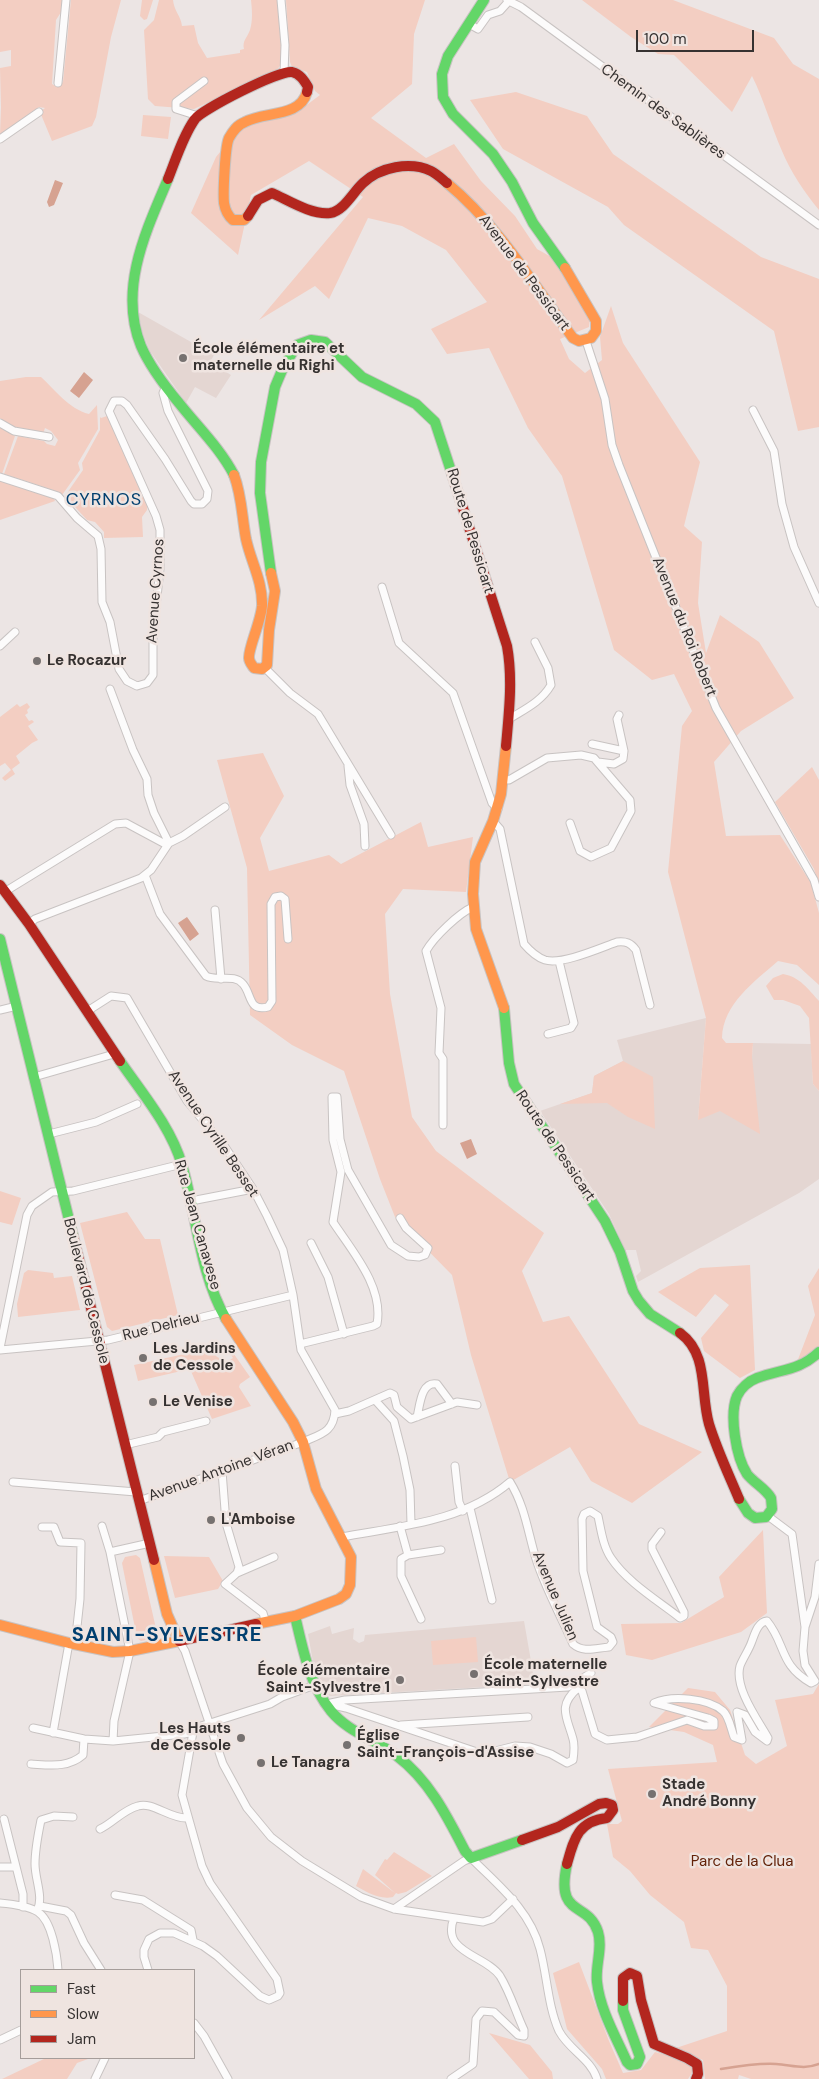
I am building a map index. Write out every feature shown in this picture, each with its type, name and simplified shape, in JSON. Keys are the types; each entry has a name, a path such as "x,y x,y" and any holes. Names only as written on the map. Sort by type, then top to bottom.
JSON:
{"street":[{"path":"58,83 65,30 66,0"},
{"path":"281,0 285,45 284,73 212,106 198,116 190,128 180,147 142,241 133,308 138,337 147,356 166,386 227,463 237,484 245,534 262,592 262,610 249,660 254,668 265,668 290,693 318,714 391,835"},
{"name":"Avenue de Pessicart","path":"284,73 291,72 302,77 308,87 306,97 292,109 240,122 230,132 224,204 226,213 233,221 244,220 257,200 266,194 272,193 314,212 336,212 347,204 364,182 378,172 402,166 424,168 443,179 490,224 565,329 579,341 586,341 596,331 596,321 592,310 533,223 512,182 493,154 453,114 445,102 442,91 444,66 451,50 484,0"},
{"path":"469,24 478,29 488,15 500,11 508,0"},
{"name":"Chemin des Sablières","path":"508,0 522,7 819,225"},
{"path":"198,116 176,108 176,102 204,81"},
{"path":"0,139 39,112"},
{"name":"Route de Pessicart","path":"265,668 268,660 268,630 275,591 266,545 260,494 261,462 278,378 298,345 304,341 319,340 332,348 362,377 416,404 424,409 435,422 507,646 511,675 498,809 473,870 474,907 478,936 503,1002 509,1063 514,1084 605,1221 625,1264 628,1282 636,1298 657,1320 681,1334 692,1344 699,1362 708,1419 740,1501 748,1514 753,1518 768,1516"},
{"name":"Avenue du Roi Robert","path":"586,341 605,399 612,445 619,465 716,708 814,880 819,897"},
{"name":"Avenue Cyrnos","path":"0,476 58,496 77,518 98,536 101,549 102,602 110,622 119,669 123,676 133,684 145,684 151,680 153,674 153,634 161,535 156,516 109,411 114,401 120,401 127,405 165,458 191,501 194,504 202,504 207,498 208,491 168,411 163,393 166,386"},
{"path":"753,410 774,451 782,504 794,547 819,603"},
{"path":"0,424 14,431 49,437"},
{"path":"382,587 399,642 453,693 492,803 498,809"},
{"path":"0,646 14,632"},
{"path":"508,719 535,703 546,693 551,685 548,668 535,642"},
{"path":"110,689 133,750 147,780 148,795 168,844"},
{"path":"598,762 614,764 623,759 624,750 617,719 619,715"},
{"path":"592,744 624,750"},
{"path":"502,779 508,780 547,758 581,754 594,758 630,800 631,811 611,848 591,857 580,851 570,823"},
{"path":"347,764 350,785 364,824 365,846"},
{"path":"29,924 35,919 145,875 151,870 168,844 225,807"},
{"path":"493,821 500,829 524,944 533,954 546,960 559,961 617,942 632,944 638,958 650,1005"},
{"path":"86,1012 29,924 3,888 115,824 126,823 168,844"},
{"path":"145,875 160,914 206,976 211,979 236,978 243,984 255,1006 261,1009 268,1008 272,1001 271,904 275,896 281,896 285,899 288,939"},
{"path":"443,1126 443,1059 438,1053 441,1008 426,951 460,916 474,907"},
{"path":"215,910 221,979"},
{"name":"Boulevard de Cessole","path":"0,939 167,1614 179,1642"},
{"path":"548,1034 571,1028 574,1023 559,961"},
{"name":"Avenue Cyrille Besset","path":"86,1012 111,996 127,998 187,1101 225,1147 253,1189 283,1250 293,1294 301,1350 335,1410 335,1414"},
{"path":"0,1010 17,1006"},
{"name":"Rue Jean Canavese","path":"86,1012 163,1123 182,1164 204,1260 222,1312 293,1422 303,1442"},
{"path":"34,1077 114,1054"},
{"path":"300,1344 377,1324 379,1315 369,1279 333,1222 341,1172 333,1140 332,1097 337,1096 340,1139 348,1170 391,1246 408,1256 419,1257 425,1255 428,1248 406,1228 400,1218"},
{"path":"49,1134 96,1122 137,1104"},
{"path":"0,1349 28,1215 32,1206 52,1192 73,1191 182,1164"},
{"path":"191,1201 253,1189"},
{"path":"311,1243 328,1277 344,1334"},
{"name":"Rue Delrieu","path":"0,1349 99,1342 293,1294"},
{"path":"325,1704 346,1708 483,1754 515,1746 530,1747 551,1754 567,1763 574,1760 574,1742 564,1713 566,1701 578,1688 582,1691 595,1734 607,1740 637,1737 687,1720 711,1727 714,1726 714,1721 708,1718 654,1703 663,1699 705,1701 724,1712 734,1737 742,1740 737,1712 745,1715 755,1732 767,1741 768,1738 744,1696 740,1677 741,1666 758,1626 762,1622 767,1621 792,1668 802,1678 814,1683 815,1680 805,1664 803,1651 805,1627 792,1534 768,1516 772,1507 770,1497 751,1479 742,1464 734,1427 735,1402 742,1387 748,1382 763,1375 803,1366 810,1362 819,1352"},
{"path":"417,1417 423,1393 427,1386 432,1383 437,1384 452,1404"},
{"path":"0,1625 72,1644 113,1652 130,1652 295,1616 339,1599 346,1594 350,1585 351,1557 342,1536 316,1489 303,1442 327,1431 335,1421 335,1414 349,1411 390,1394 394,1395 397,1407 411,1419 457,1402 477,1405"},
{"path":"376,1400 394,1421 404,1456 410,1490 411,1524"},
{"path":"125,1445 158,1437 163,1432 206,1421"},
{"name":"Avenue Antoine Véran","path":"137,1496 222,1471 303,1442"},
{"path":"455,1466 459,1502 466,1510 492,1600"},
{"path":"222,1471 226,1524 239,1567 237,1573"},
{"path":"13,1482 137,1496"},
{"name":"Avenue Julien","path":"342,1536 438,1519 466,1510 494,1496 510,1482 517,1493 523,1510 537,1560 569,1635 573,1644 578,1649 584,1650 609,1647 613,1642 611,1636 597,1627 583,1571 582,1518 584,1514 590,1511 598,1516 610,1557 620,1568 644,1591 680,1618 684,1616 684,1612 652,1549 652,1544 661,1532"},
{"path":"42,1526 54,1527 60,1542 81,1543 80,1599 53,1733"},
{"path":"102,1526 110,1552 130,1652 115,1716 113,1741"},
{"path":"400,1526 408,1555"},
{"path":"110,1552 150,1543"},
{"path":"421,1619 401,1576 399,1567 401,1559 408,1555 441,1550"},
{"path":"266,1623 264,1614 225,1584 237,1573 274,1557"},
{"path":"805,1627 815,1597 819,1564"},
{"path":"295,1616 310,1672 325,1704 333,1714 348,1726 386,1748 410,1768 434,1795 465,1851 524,1912 537,1939 560,2032 592,2067 597,2079"},
{"path":"179,1642 185,1651 223,1764 247,1808 271,1837 302,1861 361,1897 394,1909 482,1922 492,1919 512,1899"},
{"path":"325,1704 345,1700 568,1687 591,1673"},
{"path":"147,1969 144,1963 144,1950 149,1939 167,1932 194,1940 217,1956 260,1996 269,2000 278,1996 280,1989 277,1979 206,1876 182,1795 193,1732 196,1728 270,1704 282,1697 315,1684"},
{"path":"397,1725 528,1717"},
{"path":"33,1728 84,1739 113,1741 130,1741 193,1732"},
{"path":"32,1764 64,1765 79,1758 83,1755 84,1739"},
{"path":"394,1909 472,1858 558,1827 599,1804 606,1803 612,1805 613,1810 607,1818 593,1820 580,1830 574,1842 562,1887 568,1901 596,1926 599,1943 597,1968 599,1995 627,2062 633,2065 639,2061 640,2057 622,2010 623,1978 630,1973 637,1976 641,2000 654,2044 690,2058 697,2064 698,2074 696,2079"},
{"path":"100,1829 111,1823 123,1812 145,1804 176,1818 188,1818"},
{"path":"38,1909 41,1901 36,1881 35,1864 37,1839 42,1820 54,1816 73,1817"},
{"path":"4,1819 23,1894 23,1907"},
{"path":"0,1840 10,1842"},
{"path":"0,1867 16,1867"},
{"path":"115,1895 143,1900 191,1930 194,1940"},
{"path":"0,1903 66,1911 71,1915 100,1969"},
{"path":"38,1909 50,1931 58,1969"},
{"path":"451,2079 473,2064 476,2035 474,2030 475,2024 478,2014 482,2011 494,2012 518,2035 524,2036 524,2030 499,1975 470,1953 460,1950 454,1941 451,1926 454,1918"},
{"path":"195,2024 204,2036 228,2079"},
{"path":"0,2040 20,2030"},
{"path":"94,2079 104,2059"}],"shaded area":[{"path":"55,180 63,183 54,205 49,207 47,202"},
{"name":"École élémentaire et maternelle du Righi","path":"138,312 214,355 210,362 231,375 216,398 195,387 186,403 150,351 143,334"},
{"path":"84,372 93,380 79,398 70,391"},
{"path":"187,917 199,934 190,941 178,923"},
{"path":"706,1018 698,1120 752,1057 753,1043 811,1044 813,1084 819,1091 819,1179 799,1193 638,1282 636,1276 641,1271 636,1250 625,1250 609,1214 540,1111 592,1093 594,1076 623,1061 617,1040"},
{"path":"471,1139 477,1154 467,1159 460,1143"},
{"path":"524,1621 535,1684 330,1696 326,1693 313,1662 308,1634 330,1626 332,1634 354,1628 353,1639 359,1643 364,1641 365,1635"}],"green space":[{"path":"0,0 63,0 63,9 56,20 52,84 57,87 63,82 71,0 121,0 111,37 96,117 92,126 52,141 40,112 45,108 39,107 0,135 0,68 11,66 11,50 0,52"},
{"path":"142,0 153,0 147,19 144,20 140,16"},
{"path":"159,0 173,0 182,26 194,25 198,43 207,58 240,53 240,50 244,49 244,42 252,22 251,0 278,0 282,63 276,71 194,109 155,106 148,99 144,30 154,20"},
{"path":"286,0 425,0 414,34 412,84 371,118 426,158 454,144 481,181 515,216 537,249 553,258 590,316 589,327 560,339 569,359 585,373 602,360 600,337 611,306 623,343 700,462 684,526 702,542 698,603 706,653 720,615 759,642 794,698 741,731 714,762 726,836 780,835 811,883 819,913 819,985 797,965 778,961 741,995 734,1004 724,1026 722,1038 726,1043 753,1043 752,1057 760,1134 720,1111 698,1120 706,1018 668,872 682,726 692,711 674,674 652,680 614,650 562,476 528,428 489,348 447,354 431,329 487,302 446,250 402,226 368,218 329,299 315,286 259,320 363,197 309,161 251,195 238,255 191,213 216,157 240,127 296,113 320,95 315,91 307,72 292,67 290,62"},
{"path":"582,0 673,0 774,38 793,64 819,79 819,210 798,182 785,159 752,76 732,112 674,55 658,54 631,37"},
{"path":"516,92 587,116 613,154 761,257 819,279 819,427 798,431 774,331 624,225 608,207 503,149 470,100"},
{"path":"143,115 171,117 168,139 141,136"},
{"path":"41,377 63,398 82,412 89,414 97,405 98,429 78,463 80,470 62,495 53,490 4,474 18,436 44,441 55,446 58,440 51,431 45,428 43,434 26,431 14,428 0,418 0,381"},
{"path":"107,416 147,503 147,510 142,517 143,537 104,538 104,532 95,522 87,520 65,496 83,470 82,463 100,430 100,417"},
{"path":"0,427 15,436 2,474 0,473"},
{"path":"0,481 52,496 55,501 0,520"},
{"path":"27,703 30,707 25,715 29,721 32,720 34,722 28,726 38,740 16,756 20,763 12,769 15,774 5,781 2,778 11,770 5,763 0,766 0,717 17,704 20,707"},
{"path":"263,753 284,796 260,838 269,871 329,855 341,864 421,822 428,847 473,837 466,892 403,889 385,914 390,994 412,1117 436,1151 544,1233 522,1271 543,1322 569,1316 639,1424 702,1452 632,1503 591,1481 570,1447 510,1482 471,1355 452,1275 395,1217 380,1179 344,1071 292,1045 250,1015 247,868 217,760"},
{"path":"812,767 819,780 819,886 814,869 775,802"},
{"path":"783,974 799,981 819,1001 819,1091 813,1084 809,1018 800,1006 783,1000 774,1000 766,986 773,978"},
{"path":"623,1061 653,1077 655,1129 628,1117 607,1103 560,1104 592,1093 594,1076"},
{"path":"0,1191 21,1198 12,1225 0,1222"},
{"path":"127,1212 145,1239 160,1239 178,1315 112,1331 107,1327 80,1223"},
{"path":"750,1265 755,1370 740,1378 704,1351 701,1338 729,1305 715,1294 696,1317 658,1292 700,1268"},
{"path":"819,1268 819,1346 814,1356 797,1362 815,1315 808,1286"},
{"path":"28,1270 53,1273 54,1278 72,1276 80,1310 18,1317 17,1304 24,1273"},
{"path":"229,1347 250,1377 240,1384 239,1387 251,1406 212,1419 190,1369 138,1381 134,1365 212,1348 216,1356 222,1357 226,1362 233,1358 227,1348"},
{"path":"763,1530 767,1613 741,1632 652,1660 626,1655 621,1624 681,1623 724,1597 719,1577"},
{"path":"136,1555 140,1558 157,1633 154,1638 141,1641 137,1638 122,1563 125,1557"},
{"path":"164,1556 209,1557 223,1581 218,1589 175,1598"},
{"path":"476,1637 478,1662 433,1665 431,1641"},
{"name":"Parc de la Clua","path":"819,1684 819,2079 751,2079 739,2075 738,2079 705,2079 703,2060 676,2048 727,2031 727,1986 708,1950 691,1948 684,1922 650,1895 630,1871 613,1857 607,1824 618,1824 622,1821 608,1769 717,1762 713,1745 684,1732 649,1727 688,1688 715,1692 730,1710 745,1755 756,1764 787,1746 775,1700 813,1694"},
{"path":"394,1852 432,1876 406,1892 396,1893 393,1897 388,1898 369,1893 356,1886 363,1869 395,1893 375,1875 385,1859 387,1860"},
{"path":"579,1962 623,2073 641,2070 655,2052 688,2061 693,2071 688,2079 606,2079 602,2069 567,2029 553,1973"},
{"path":"489,2033 530,2045 552,2072 553,2079 529,2079"},
{"path":"44,2059 88,2059 77,2063 67,2079 2,2079"}],"waterway":[{"path":"721,2069 763,2064 803,2067 819,2064"}],"traffic: fast":[{"path":"484,0 448,56 442,74 443,97 453,114 493,154 512,182 533,223 565,268"},
{"path":"168,179 151,219 138,261 132,303 135,325 141,346 153,369 215,446 234,475"},
{"path":"271,573 260,493 261,462 275,387 283,368 297,345 311,340 325,342 362,377 416,404 435,422 452,474"},
{"path":"0,939 73,1236"},
{"path":"504,1008 509,1063 514,1084 605,1221 620,1252 633,1291 639,1301 650,1314 680,1333"},
{"path":"120,1061 155,1111 177,1151 187,1184 204,1263 217,1301 226,1319"},
{"path":"739,1499 748,1513 755,1518 766,1517 772,1509 771,1498 747,1474 743,1467 737,1447 734,1425 737,1396 754,1379 790,1369 804,1363 819,1352"},
{"path":"295,1616 312,1678 323,1701 346,1725 389,1750 419,1776 436,1799 465,1851 471,1858 522,1840"},
{"path":"567,1864 564,1881 565,1893 574,1907 593,1922 598,1932 600,1944 597,1982 601,2003 627,2062 630,2065 637,2064 640,2057 623,2010 623,2001"}],"traffic: slow":[{"path":"248,216 244,220 233,220 224,205 226,150 229,138 242,123 280,113 297,106 307,92"},
{"path":"447,183 483,217 514,256 573,338 579,341 591,338 596,331 596,321 565,268"},
{"path":"234,475 246,539 259,580 262,597 261,612 249,654 254,668 262,669 267,665 269,630 275,591 271,573"},
{"path":"504,1008 476,929 473,894 475,862 493,821 501,794 506,746"},
{"path":"226,1319 293,1422 303,1442 316,1489 351,1557 350,1585 346,1594 339,1599 295,1616 256,1624"},
{"path":"0,1625 113,1652 130,1651 179,1641 167,1614 154,1560"}],"traffic: jam":[{"path":"168,179 180,148 195,119 212,107 258,83 284,73 292,72 300,76 308,87 307,92"},
{"path":"248,216 258,200 272,193 315,212 335,212 370,177 396,167 414,166 423,168 433,172 447,183"},
{"path":"452,474 507,646 510,683 506,746"},
{"path":"0,885 29,924 120,1061"},
{"path":"73,1236 154,1560"},
{"path":"680,1333 696,1352 700,1363 709,1424 739,1499"},
{"path":"179,1641 256,1624"},
{"path":"522,1840 558,1827 599,1804 606,1803 612,1805 613,1810 607,1818 597,1820 583,1827 575,1839 567,1864"},
{"path":"623,2001 623,1978 630,1973 637,1976 641,2000 654,2044 697,2064 698,2074 696,2079"}],"place":[{"name":"École élémentaire et maternelle du Righi","path":"183,358"},
{"name":"Le Rocazur","path":"37,661"},
{"name":"Les Jardins de Cessole","path":"143,1358"},
{"name":"Le Venise","path":"153,1402"},
{"name":"L'Amboise","path":"211,1520"},
{"name":"École maternelle Saint-Sylvestre","path":"474,1674"},
{"name":"École élémentaire Saint-Sylvestre 1","path":"400,1680"},
{"name":"Les Hauts de Cessole","path":"241,1738"},
{"name":"Église Saint-François-d'Assise","path":"347,1745"},
{"name":"Le Tanagra","path":"261,1763"},
{"name":"Stade André Bonny","path":"652,1794"}],"district":[{"name":"CYRNOS","path":"104,500"},
{"name":"SAINT-SYLVESTRE","path":"167,1636"}]}
